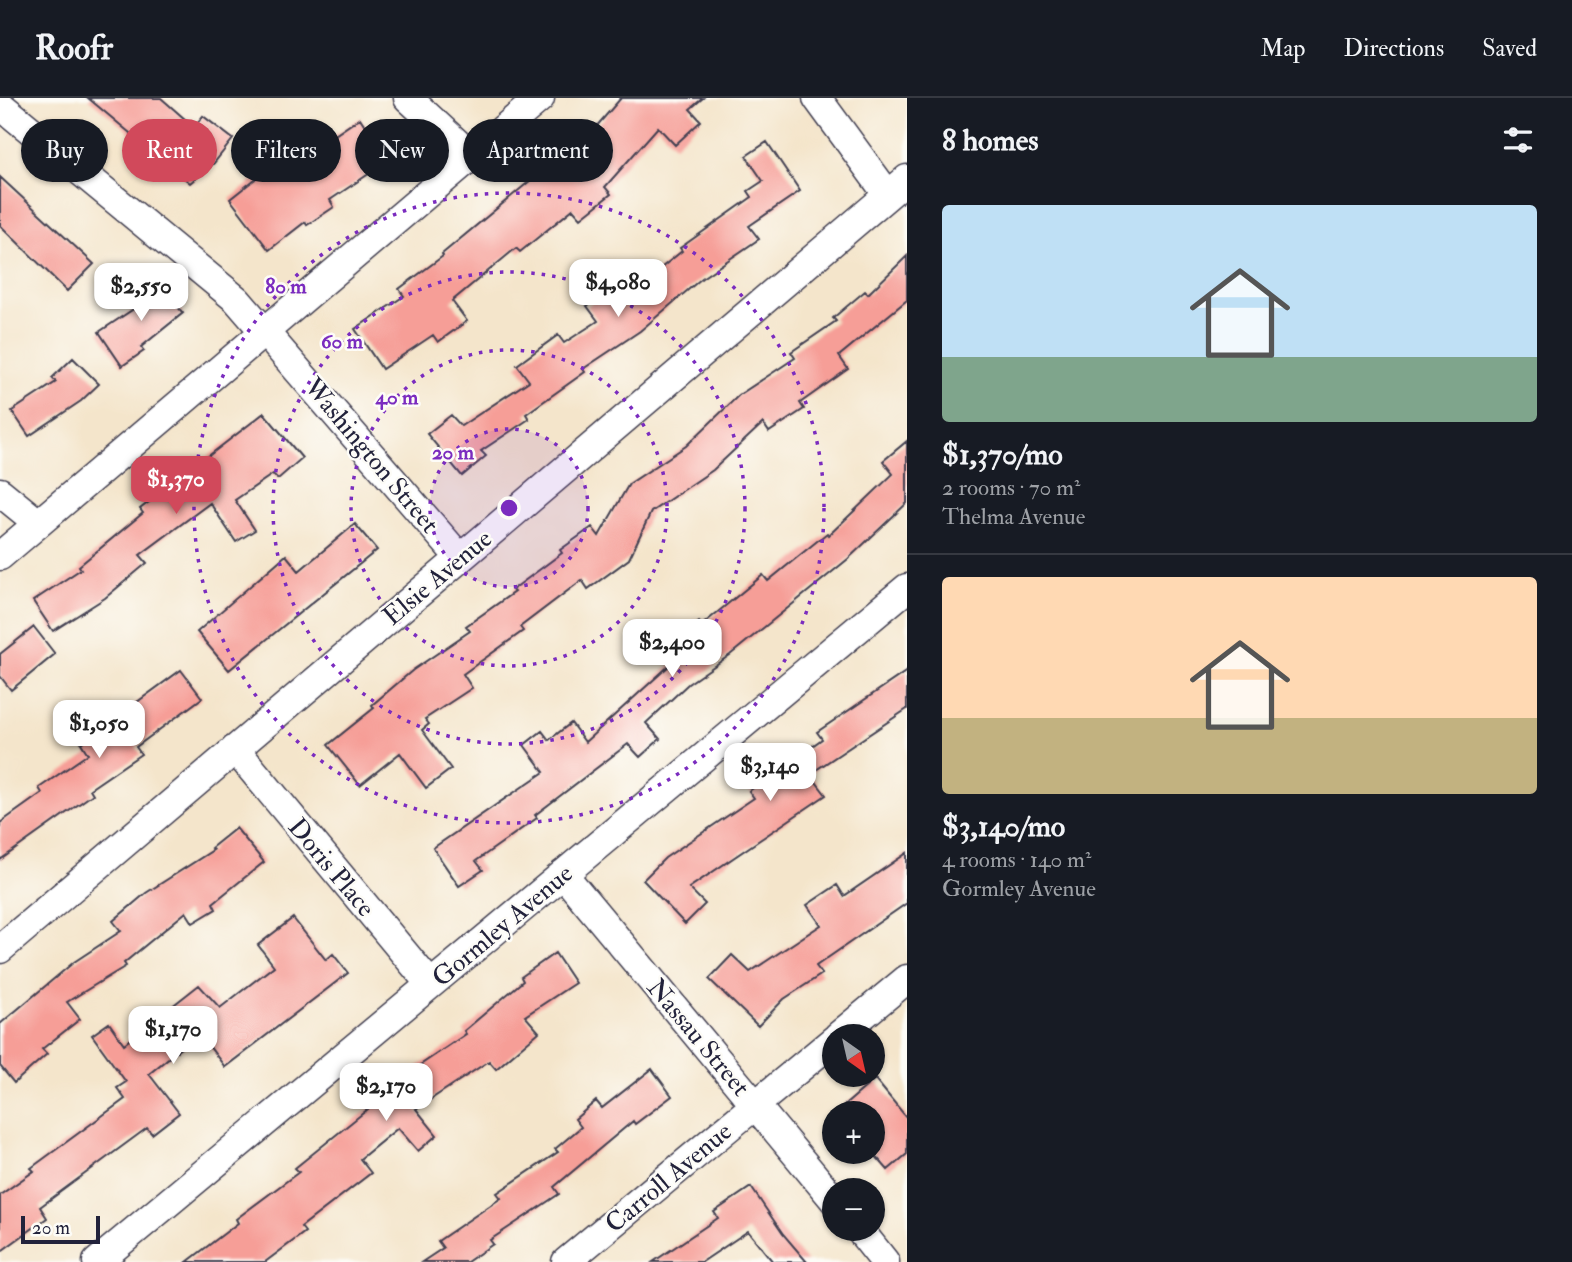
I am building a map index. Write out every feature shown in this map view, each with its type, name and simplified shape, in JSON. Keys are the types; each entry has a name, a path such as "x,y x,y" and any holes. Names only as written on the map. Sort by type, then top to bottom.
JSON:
{"street":[{"path":"408,98 463,149"},
{"path":"515,119 540,98"},
{"path":"817,98 897,187"},
{"name":"Washington Street","path":"0,105 237,300 265,329 460,558"},
{"path":"0,556 463,163"},
{"name":"Elsie Avenue","path":"0,949 897,187"},
{"path":"0,492 38,523"},
{"name":"Gormley Avenue","path":"97,1262 907,588"},
{"name":"Doris Place","path":"235,749 430,984"},
{"name":"Nassau Street","path":"563,874 822,1185"},
{"name":"Carroll Avenue","path":"852,1024 907,979"},
{"name":"Carroll Avenue","path":"566,1262 822,1049"},
{"path":"869,1241 886,1262"}],"building":[{"path":"88,98 161,98 185,119 122,119 122,126"},
{"path":"621,98 703,98 690,109 701,121 675,145 658,127 613,178 613,119 603,119"},
{"path":"355,121 357,182 330,200 334,207 307,225 305,222 269,250 230,199 251,182 341,182 341,131"},
{"path":"217,127 231,137 231,142 217,159"},
{"path":"767,142 800,191 749,226 759,239 702,278 640,331 583,369 585,372 526,414 529,419 481,451 486,456 462,476 427,434 451,415 461,426 529,381 517,365 558,335 564,343 598,321 587,306 612,289 620,301 682,251 680,248 752,197 748,191 763,181 746,156"},
{"path":"0,177 94,264 67,291 0,225"},
{"path":"529,182 609,182 605,187 611,194 581,218 573,209 520,252 516,248 452,301 467,321 438,342 433,335 382,369 355,329 404,296 399,289 443,256 442,254"},
{"path":"907,256 907,300 839,356 848,369 800,403 804,409 769,432 763,423 713,470 651,512 629,559 588,589 582,580 520,627 523,631 463,674 472,688 425,719 429,724 422,730 451,769 426,788 400,753 360,785 328,745 374,708 372,705 413,670 470,631 466,626 514,592 512,590 562,553 560,550 592,527 599,536 629,484 686,446 739,395 795,358 791,352 836,321 833,318 865,291 868,294"},
{"path":"155,280 183,313 141,347 144,351 122,366 99,332 138,306 133,299"},
{"path":"73,358 99,384 81,401 29,436 12,411 56,382 52,378"},
{"path":"264,413 302,458 278,479 273,474 235,500 255,530 236,542 210,503 140,555 147,563 105,598 53,631 33,601 81,569 79,566 143,513 140,509"},
{"path":"907,441 907,503 848,559 730,655 688,684 646,723 660,739 640,757 628,744 535,815 537,818 476,861 483,870 459,886 433,848 544,772 524,745 542,731 549,740 571,723 585,742 672,663 663,651 699,622 702,625 763,575 768,581 827,533 829,535 893,474 883,461"},
{"path":"355,524 377,550 229,670 197,632 286,555 299,571"},
{"path":"34,627 55,654 11,690 0,676 0,654"},
{"path":"181,670 202,698 136,747 141,754 90,789 93,794 0,860 0,823 42,793 39,788 88,754 81,743"},
{"path":"907,671 907,709 810,774 826,795 689,888 705,904 685,924 643,880 665,858 754,798 749,791 822,739 817,732"},
{"path":"236,828 264,862 213,903 216,909 193,923 186,912 124,963 126,966 67,1002 80,1019 42,1049 47,1054 14,1083 0,1066 0,1024 74,962 121,931 113,921 146,893 213,850 211,848"},
{"path":"907,853 907,903 816,966 822,974 784,999 758,1026 709,979 732,955 750,972 821,925 807,905 837,885 844,896"},
{"path":"293,918 326,960 333,954 348,973 225,1067 199,1033 149,1074 179,1113 152,1134 147,1128 40,1207 47,1218 0,1252 0,1195 34,1171 31,1168 125,1099 117,1088 126,1082 92,1035 109,1023 124,1044 199,985 220,1008 274,966 258,945"},
{"path":"555,953 575,983 525,1016 539,1032 496,1069 489,1061 416,1109 437,1135 418,1151 398,1128 360,1159 371,1173 301,1227 305,1232 265,1262 187,1262 238,1223 236,1219 299,1172 295,1168 409,1076 407,1074 466,1034 464,1031 523,981 521,977"},
{"path":"652,1069 672,1096 635,1124 633,1121 554,1187 559,1194 490,1240 493,1244 467,1262 422,1262 443,1248 438,1241 501,1198 497,1193 558,1152 555,1149 581,1127 575,1119 596,1101 602,1108"},
{"path":"866,1087 882,1087 907,1118 907,1154 888,1170 883,1164 885,1164 885,1101 850,1101"},
{"path":"751,1187 783,1234 807,1262 773,1262 748,1231 702,1262 653,1262 718,1218 714,1212"}]}
